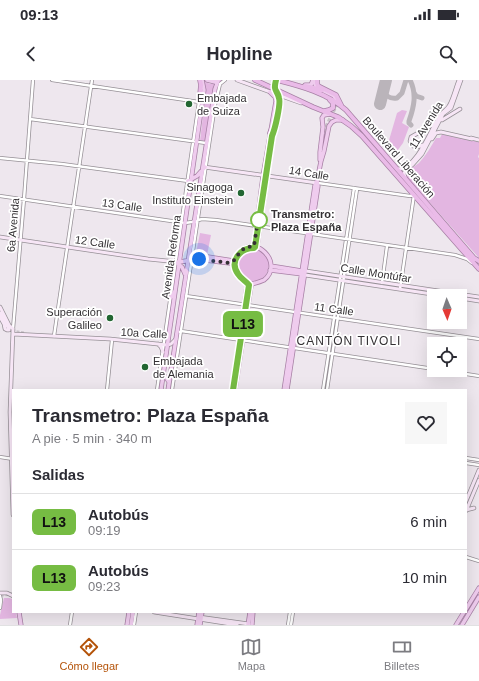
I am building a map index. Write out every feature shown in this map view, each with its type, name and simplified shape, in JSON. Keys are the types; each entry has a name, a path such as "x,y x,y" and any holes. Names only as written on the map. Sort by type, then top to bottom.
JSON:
{"highway":[{"path":"250,80 272,91"},
{"name":"Boulevard Liberación","path":"255,80 344,120 352,126 479,269"},
{"name":"Boulevard Liberación","path":"277,80 300,85 325,96 341,106 474,258 479,261"},
{"path":"315,80 318,85 336,95 341,106"},
{"path":"200,95 203,81"},
{"path":"300,85 322,90"},
{"path":"321,110 329,110 333,107 332,102 325,96"},
{"path":"272,133 275,123"},
{"path":"474,258 477,265"}],"main road":[{"name":"Boulevard Liberación","path":"237,80 272,91 280,96 313,107"},
{"name":"Boulevard Liberación","path":"283,80 289,82"},
{"path":"300,85 311,85 315,80"},
{"path":"315,80 316,86 334,96 336,100"},
{"name":"11 Avenida","path":"405,179 405,171 422,154 443,114 451,108 460,80"},
{"name":"11 Avenida","path":"396,169 403,169 418,155 440,116 450,106 460,80"},
{"name":"Avenida Reforma","path":"161,389 161,374 176,290 178,263 184,232 183,223 195,154 195,142 200,120 204,90 203,81"},
{"path":"203,81 218,81"},
{"name":"Avenida Reforma","path":"168,389 196,221 198,197 200,192 214,89 218,81"},
{"path":"255,247 276,101 272,91"},
{"path":"272,133 275,132 276,128 281,102 280,96"},
{"path":"442,120 460,109 455,107 453,104"},
{"path":"199,109 200,120"},
{"path":"320,161 323,127 322,118 324,115 331,114"},
{"path":"320,161 324,151 330,124 337,120 344,120"},
{"path":"425,144 420,147 415,147 411,145 410,141 413,136 434,124"},
{"path":"425,129 432,128"},
{"path":"437,128 472,139"},
{"path":"422,154 438,132 479,140"},
{"path":"284,389 318,186 316,182 323,144"},
{"path":"191,161 195,154"},
{"path":"200,192 190,181 197,176 203,168"},
{"name":"14 Calle","path":"203,168 316,182"},
{"path":"198,197 200,205"},
{"path":"179,238 184,232"},
{"name":"12 Calle","path":"0,238 178,263 196,255 234,261"},
{"path":"249,247 255,247 263,250 269,257 270,268 264,280 249,286 236,274 234,261 240,251 249,247"},
{"path":"178,263 186,276"},
{"name":"Calle Montúfar","path":"270,268 382,283 427,292"},
{"name":"Calle Montúfar","path":"342,278 479,297"},
{"path":"232,389 249,286"},
{"path":"184,288 186,296"},
{"path":"171,297 176,290"},
{"path":"467,299 479,301"},
{"path":"0,307 10,328"},
{"path":"0,314 10,328"},
{"path":"179,321 183,316"},
{"path":"0,318 5,329 9,330 10,328"},
{"name":"6a Avenida","path":"10,328 12,334 10,410 12,459"},
{"path":"24,333 42,334 47,336"},
{"name":"10a Calle","path":"12,334 158,344 171,344 176,339"},
{"path":"236,389 241,340"},
{"path":"158,344 163,352"},
{"path":"288,389 292,347"},
{"path":"172,367 176,364"},
{"path":"161,374 168,378 169,383 166,381 162,383"},
{"path":"467,499 479,470"},
{"path":"467,506 479,480"},
{"path":"467,511 474,508"},
{"path":"467,607 479,588"},
{"path":"0,593 7,592 12,595"},
{"path":"462,625 479,597"},
{"path":"18,613 20,625"},
{"path":"18,613 20,625"},
{"path":"127,625 129,613"},
{"path":"132,625 134,613"},
{"path":"162,613 251,625"},
{"path":"199,613 200,625"},
{"path":"197,625 202,613"},
{"path":"250,613 251,625"},
{"path":"251,625 253,613"},
{"path":"456,625 463,613"},
{"path":"199,618 237,625"}],"street":[{"name":"6a Avenida","path":"10,328 21,240 33,80"},
{"path":"52,80 199,102"},
{"path":"54,336 92,80"},
{"path":"196,221 200,205 200,192 207,143 221,83 225,80"},
{"path":"0,158 27,160 190,181 191,161 195,142 200,95"},
{"path":"30,119 207,143"},
{"name":"14 Calle","path":"316,182 355,189 410,196 414,195"},
{"path":"323,389 336,318 355,189"},
{"path":"400,287 414,195"},
{"name":"13 Calle","path":"0,196 183,223 205,219 258,226 455,255 467,259 477,265"},
{"path":"157,389 161,374 163,352 166,344 171,297 178,263 179,238 183,223"},
{"path":"382,283 387,246"},
{"path":"455,255 462,254 463,251"},
{"path":"172,389 186,296 190,257"},
{"name":"11 Calle","path":"186,296 479,339"},
{"name":"10a Calle","path":"176,339 181,331 427,368"},
{"path":"107,389 112,340"},
{"path":"327,389 330,353"},
{"path":"467,374 479,376"},
{"path":"0,457 12,459"},
{"path":"467,458 479,460"},
{"path":"467,463 479,465"},
{"path":"467,558 479,561"},
{"path":"0,597 0,608"},
{"path":"70,625 72,613"},
{"path":"288,625 290,613"},
{"path":"291,625 293,613"}],"shaded area":[{"path":"204,81 214,84 205,142 200,141 206,90"},
{"path":"402,110 407,111 402,123 409,127 403,143 394,155 387,147 397,113"},
{"path":"442,134 479,142 479,258 406,176 407,172 419,163 436,138 440,138"},
{"path":"200,233 211,235 207,255 196,253"},
{"path":"252,248 264,253 269,265 264,277 252,282 240,277 235,265 240,253"},
{"path":"4,598 12,599 12,613 16,613 17,618 0,619"}],"taxiway":[{"path":"383,90 388,97 397,98 402,93 406,80"},
{"path":"410,80 414,90 413,106 409,121 411,125"},
{"path":"414,93 416,96 422,98"}],"runway":[{"path":"380,104 386,80"}],"tunnel":[{"path":"275,123 280,100 275,88 277,80"},
{"path":"273,91 277,98 277,104"},
{"path":"323,143 327,125 337,101"},
{"path":"12,331 24,333"},
{"path":"0,595 12,594"}],"bus line":[{"name":"L13","path":"233,389 249,285 237,273 235,269 235,260 245,249 255,247 272,136 280,100 275,89 276,80"}],"place":[{"name":"Embajada de Suiza","path":"189,104"},
{"name":"Sinagoga Instituto Einstein","path":"241,193"},
{"name":"Transmetro: Plaza España","path":"259,220"},
{"name":"Superación Galileo","path":"110,318"},
{"name":"Embajada de Alemania","path":"145,367"}],"district":[{"name":"CANTÓN TIVOLI","path":"349,341"}],"route":[{"path":"199,259 232,263 240,251 244,248 254,246 259,220"}]}
